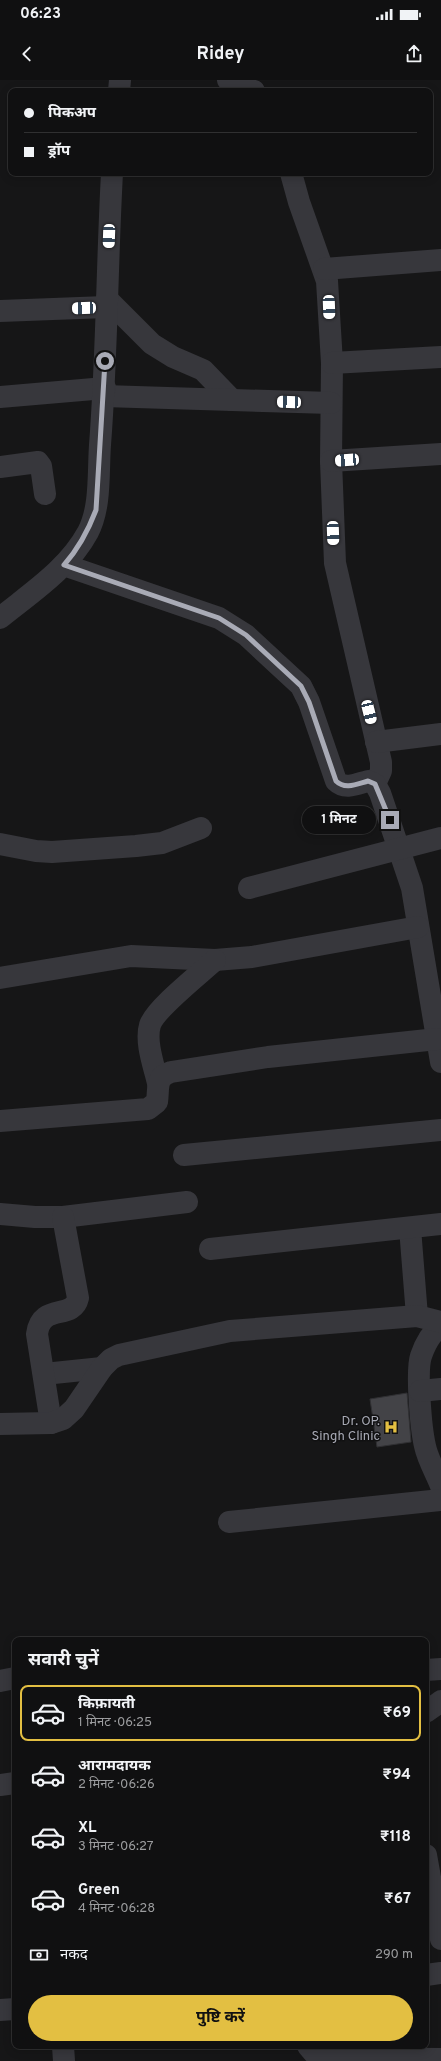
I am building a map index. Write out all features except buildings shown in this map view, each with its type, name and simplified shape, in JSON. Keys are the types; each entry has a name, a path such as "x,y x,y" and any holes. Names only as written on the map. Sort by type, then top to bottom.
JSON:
{"street":[{"path":"228,80 235,85 244,88"},
{"path":"0,618 64,565 89,530 96,510 104,392 112,176"},
{"path":"292,176 299,202 324,269 328,293 332,363 331,461 334,547 337,579 376,742 381,771 375,784 412,888 441,1062"},
{"path":"324,269 441,260"},
{"path":"0,311 107,303 152,344 173,357 197,366 208,373 232,400"},
{"path":"332,363 441,357"},
{"path":"0,397 104,392 232,400 331,404"},
{"path":"331,461 441,454"},
{"path":"0,467 38,462 41,466 45,494"},
{"path":"64,565 219,618 232,625 246,635 301,686 309,702 336,781 341,785 347,786 368,781 375,784"},
{"path":"376,742 441,734"},
{"path":"0,844 36,851 52,852 143,845 169,840 201,828"},
{"path":"249,888 441,838"},
{"path":"0,978 132,956 215,960 252,957 418,927"},
{"path":"0,1121 148,1109 157,1102 158,1083 149,1036 150,1024 164,1006 215,960"},
{"path":"158,1083 165,1074 268,1057 437,1039"},
{"path":"184,1155 441,1130"},
{"path":"0,1214 35,1217 63,1216 187,1202"},
{"path":"51,1423 38,1326 42,1319 49,1314 72,1309 77,1305 78,1298 63,1216"},
{"path":"210,1249 441,1224"},
{"path":"410,1228 417,1316"},
{"path":"0,1424 51,1423 63,1418 74,1409 102,1368 119,1355 230,1331 417,1316 441,1322"},
{"path":"441,1325 433,1332 421,1358 431,1390 425,1447 441,1486"},
{"path":"44,1374 102,1368"},
{"path":"229,1522 441,1500"},
{"path":"429,1670 441,1669"},
{"path":"0,1681 12,1679"},
{"path":"429,1710 441,1701"},
{"path":"0,1785 12,1783"},
{"path":"429,1872 441,1939"},
{"path":"429,1975 441,1973"},
{"path":"0,2010 12,2010"},
{"path":"63,2049 64,2061"},
{"path":"311,2049 314,2053 324,2058 441,2059"}],"place":[{"name":"Dr. OP. Singh Clinic","path":"391,1427"}],"route":[{"path":"105,361 105,388 96,510 89,530 64,565 219,618 246,635 301,686 309,702 336,781 341,785 347,786 368,781 375,784 390,820"}]}
